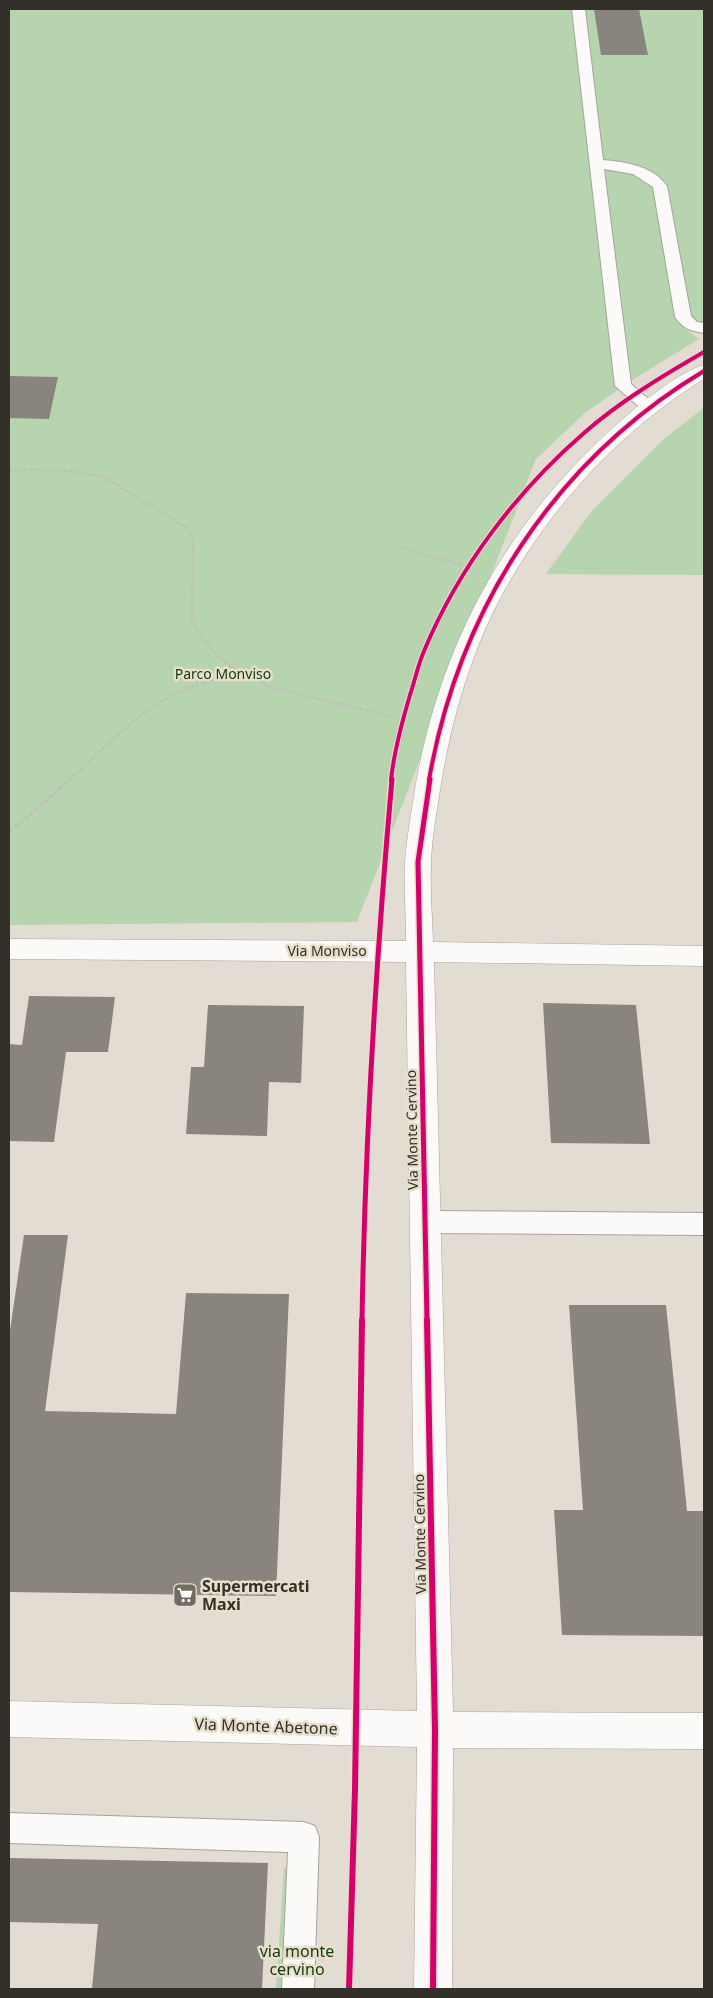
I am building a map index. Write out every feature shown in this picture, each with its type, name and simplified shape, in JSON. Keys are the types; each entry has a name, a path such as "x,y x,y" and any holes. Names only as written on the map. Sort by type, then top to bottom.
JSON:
{"street":[{"name":"Via Monte Cervino","path":"433,1989 435,1730 418,862 424,802 434,747 446,700 466,642 492,590 512,557 552,503 591,459 650,407 680,385 704,371"},
{"name":"Via Monviso","path":"9,950 419,952 704,956"},
{"name":"Via Monte Abetone","path":"9,1719 435,1730 699,1731"}],"lane":[{"path":"578,9 624,386 650,407"},
{"path":"596,164 623,166 638,170 650,176 660,186 683,317 692,326 704,328"},
{"path":"426,1222 704,1224"},
{"path":"9,1828 304,1837 298,1989"}],"path":[{"path":"9,470 79,471 94,474 107,479 187,528 193,538 194,549 192,621 212,650 240,674 277,689 395,717"},
{"path":"396,546 462,565"},
{"path":"465,573 470,565"},
{"path":"9,830 23,821 141,715 165,699 192,687 214,679 240,674"}],"green space":[{"name":"Parco Monviso","path":"9,9 704,9 704,321 685,329 699,339 637,377 586,412 536,459 357,922 9,925"},
{"path":"704,408 704,575 546,574 591,512 665,438"},
{"name":"via monte cervino","path":"284,1867 314,1874 315,1989 276,1989"}],"building":[{"path":"594,9 639,9 648,55 601,55"},
{"path":"9,376 58,377 49,419 9,418"},
{"path":"29,996 115,997 108,1052 66,1052 54,1142 9,1141 9,1044 22,1045"},
{"path":"543,1003 636,1005 650,1144 551,1143"},
{"path":"208,1005 304,1006 301,1083 269,1082 267,1136 186,1134 191,1067 204,1067"},
{"path":"24,1235 68,1235 45,1411 176,1414 186,1293 289,1294 276,1596 9,1592 9,1337"},
{"path":"569,1305 666,1305 687,1511 704,1511 704,1636 562,1635 554,1510 583,1510"},
{"path":"9,1858 268,1863 262,1989 92,1989 98,1924 9,1922"}],"cycle path":[{"path":"349,1989 355,1789 364,1222 377,951 392,773 403,719 423,653 443,609 485,540 497,525 546,470 585,432 663,375 704,352"},
{"path":"433,1989 435,1730 418,862 425,807 434,755 446,706 462,658 481,613 506,569 535,525 601,450 650,407 704,371"}],"place":[{"name":"Supermercati Maxi","path":"185,1595"}]}
